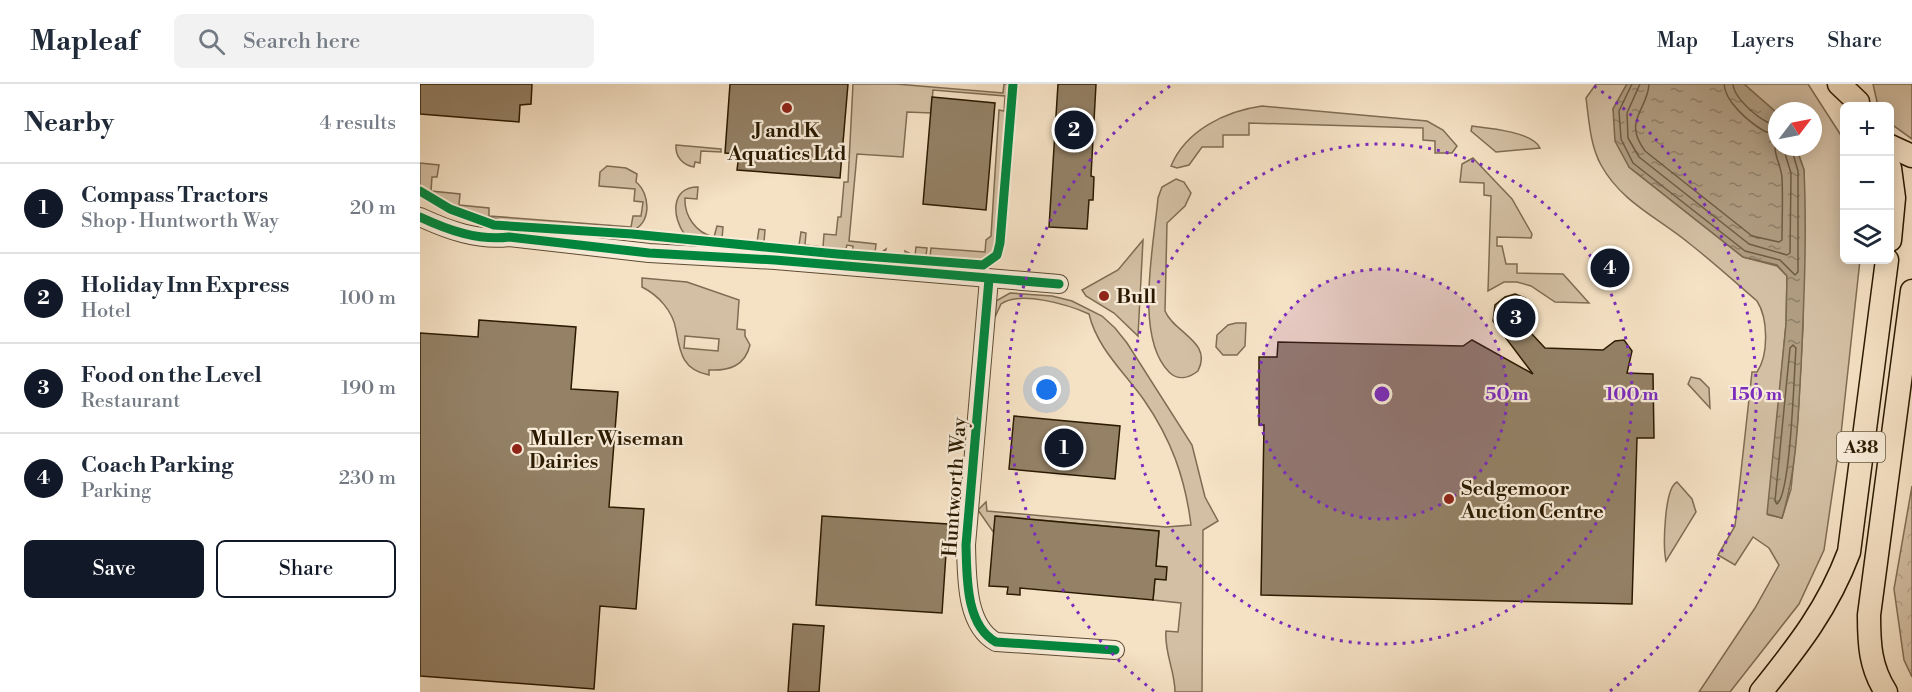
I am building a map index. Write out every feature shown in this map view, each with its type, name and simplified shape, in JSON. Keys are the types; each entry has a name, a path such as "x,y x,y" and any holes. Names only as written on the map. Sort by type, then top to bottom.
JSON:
{"main road":[{"path":"1839,84 1857,98"},
{"path":"1894,148 1912,156"},
{"name":"A38","path":"1761,692 1821,614 1849,552 1886,264"},
{"name":"A38","path":"1886,692 1870,656 1869,615 1912,291"}],"street":[{"path":"420,205 493,239"},
{"path":"420,218 454,232 493,239 509,237 650,253 775,260 1059,284"},
{"name":"Huntworth Way","path":"989,279 967,521 967,574 975,616 987,637 996,642 1115,650"}],"green space":[{"path":"853,84 896,84 1003,93 1004,84 1008,84 995,248 987,261 979,263 906,257 905,251 915,256 916,247 927,248 926,256 930,257 931,248 985,252 986,240 991,236 999,110 1004,111 1005,96 933,90 931,113 907,112 903,157 857,154 849,241 876,244 875,253 886,249 884,256 852,253 853,246 847,245 845,252 761,246 685,235 678,220 676,205 682,192 698,187 697,199 685,198 685,205 692,223 708,235 714,237 717,226 723,227 722,239 757,242 759,229 765,230 764,242 799,245 801,232 806,233 805,245 823,247 824,234 836,235 838,217 841,217 844,182 848,182"},
{"path":"1596,84 1627,84 1613,109 1629,167 1743,257 1777,266 1787,276 1786,324 1768,515 1782,518 1791,489 1803,327 1804,170 1799,156 1822,156 1822,106 1840,134 1840,264 1860,264 1841,434 1824,550 1799,604 1730,692 1699,692 1755,608 1779,565 1769,548 1753,537 1735,565 1718,555 1735,526 1752,372 1757,372 1764,356 1766,336 1761,308 1757,301 1699,251 1619,190 1597,157 1592,141 1586,98"},
{"path":"1744,84 1808,84 1820,102 1768,102 1768,105"},
{"path":"1873,84 1912,84 1912,139 1894,126 1894,102 1877,102"},
{"path":"1262,106 1427,121 1443,130 1457,146 1452,153 1435,153 1435,141 1423,140 1423,128 1249,123 1249,135 1223,135 1223,147 1202,147 1189,165 1177,168 1171,166 1186,142 1209,124 1235,112"},
{"path":"1472,126 1520,135 1529,138 1540,148 1496,152 1471,131"},
{"path":"676,145 721,149 721,152 701,151 700,163 695,162 694,167 680,160"},
{"path":"1473,158 1512,199 1532,234 1531,238 1497,237 1497,246 1502,246 1506,264 1517,264 1517,273 1563,274 1589,303 1555,302 1531,286 1517,282 1504,282 1488,291 1491,196 1484,195 1484,183 1460,182 1462,164"},
{"path":"420,163 439,165 437,177 432,177 431,191 460,194 459,205 489,208 489,216 631,227 633,216 641,216 643,202 634,201 635,189 599,186 600,172 607,166 626,168 637,174 636,182 641,187 646,201 646,216 637,228 630,231 522,224 495,219 444,202 420,189"},
{"path":"1176,179 1184,182 1191,193 1185,206 1167,223 1165,311 1176,326 1197,345 1201,361 1198,371 1184,378 1172,375 1158,356 1152,337 1149,314 1150,264 1158,198 1162,187"},
{"path":"1143,240 1138,336 1114,313 1086,296 1082,290 1118,270"},
{"path":"642,278 687,282 739,300 737,329 745,330 745,336 750,345 748,352 735,366 709,370 709,375 693,369 681,353 672,316 654,294 642,287","holes":["685,336 719,339 718,351 684,348"]},
{"path":"1010,293 1052,296 1072,301 1102,316 1127,343 1192,445 1205,497 1218,521 1203,530 1202,692 1175,692 1166,631 1178,632 1181,603 1153,600 1159,531 996,516 994,533 978,510 986,502 987,511 1166,527 1191,525 1181,475 1162,429 1144,400 1098,338 1089,314 1045,300 1020,298 1001,304 995,317 996,301"},
{"path":"1246,323 1245,346 1237,355 1223,355 1216,347 1217,335 1228,325"},
{"path":"1691,377 1700,379 1709,388 1710,408 1688,384"},
{"path":"1677,482 1692,499 1696,512 1666,561 1667,506 1669,495"},
{"path":"1912,486 1912,677 1904,660 1894,589"}],"water":[{"path":"1627,84 1744,84 1768,105 1768,156 1799,156 1804,170 1805,244 1799,405 1791,481 1782,518 1767,514 1786,324 1787,276 1777,265 1743,257 1629,167 1615,141 1613,109"}],"building":[{"path":"420,84 532,84 531,104 520,105 519,122 420,114"},
{"name":"J and K Aquatics Ltd","path":"730,84 848,84 840,178 737,170 739,154 725,153"},
{"path":"1058,84 1096,84 1091,176 1094,177 1093,200 1089,200 1087,229 1049,227"},
{"path":"932,97 995,103 986,210 923,204"},
{"name":"Sedgemoor Auction Centre","path":"1515,294 1525,298 1534,308 1535,320 1531,333 1545,348 1603,350 1615,341 1624,340 1632,351 1627,373 1653,374 1654,438 1637,438 1632,604 1261,595 1264,425 1259,425 1259,357 1277,357 1278,342 1463,346 1472,340 1533,374 1493,321 1495,305 1505,297"},
{"name":"Muller Wiseman Dairies","path":"479,320 576,327 571,389 618,392 609,507 644,509 636,609 600,606 594,689 420,676 420,333 478,337"},
{"path":"1014,416 1120,426 1115,479 1009,469"},
{"path":"822,516 948,524 942,613 816,605"},
{"path":"995,516 1159,531 1156,566 1167,567 1166,580 1155,579 1153,600 1020,588 1020,595 1007,594 1008,587 989,586"},
{"path":"793,624 824,626 819,692 788,692"}],"cycle path":[{"path":"420,191 450,209 494,225 632,234 837,254 983,265 997,255 1000,243 1013,84"},
{"path":"420,217 452,230 475,236 509,237 649,253 775,260 1059,284"},
{"path":"989,279 966,545 968,584 973,612 978,624 996,642 1115,650"}],"place":[{"name":"J and K Aquatics Ltd","path":"787,108"},
{"name":"Holiday Inn Express","path":"1074,130"},
{"name":"Coach Parking","path":"1610,268"},
{"name":"Bull","path":"1104,296"},
{"name":"Food on the Level","path":"1516,318"},
{"name":"Compass Tractors","path":"1064,448"},
{"name":"Muller Wiseman Dairies","path":"517,449"},
{"name":"Sedgemoor Auction Centre","path":"1449,499"}]}
